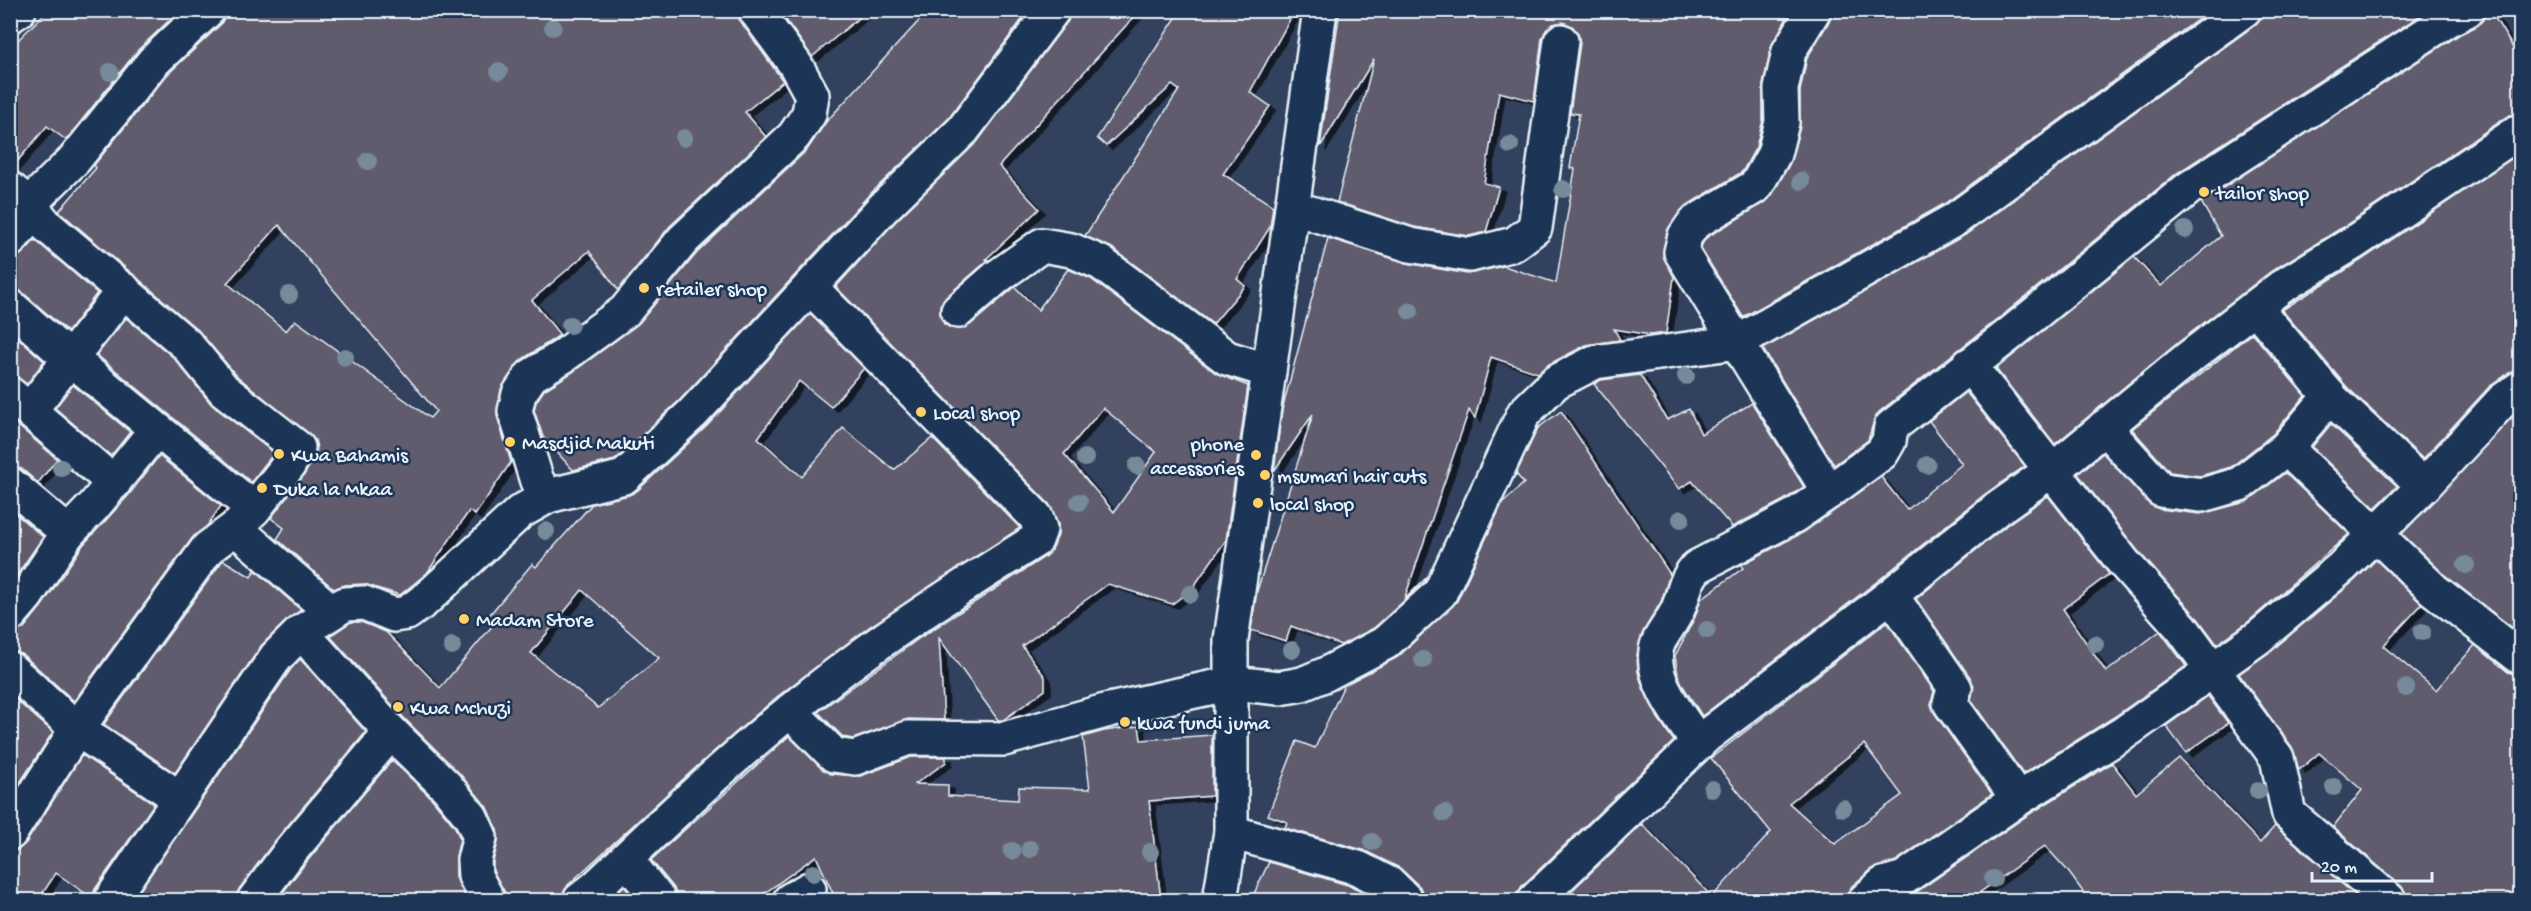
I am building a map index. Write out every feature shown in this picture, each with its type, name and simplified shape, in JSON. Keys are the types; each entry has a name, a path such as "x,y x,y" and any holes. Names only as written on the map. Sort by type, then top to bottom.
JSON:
{"street":[{"path":"10,16 19,10"},
{"path":"20,196 75,159 153,62 208,10"},
{"path":"548,496 537,481 515,411 519,394 531,376 562,357 625,311 683,240 794,136 809,114 812,95 795,64 755,10"},
{"path":"111,900 178,798 276,657 301,632 345,604 352,602 364,603 394,615 407,613 425,600 520,512 548,496 624,477 693,413 882,209 963,129 1053,10"},
{"path":"1220,900 1230,832 1231,640 1320,10"},
{"path":"1814,10 1789,51 1781,89 1782,122 1774,154 1756,186 1694,223 1684,236 1681,252 1830,492"},
{"path":"790,711 834,755 855,758 908,738 1004,739 1109,710 1232,683 1280,688 1302,684 1326,674 1385,643 1440,593 1524,413 1556,382 1595,362 1738,342 1954,220 2244,10"},
{"path":"1698,742 1672,707 1661,683 1657,660 1658,643 1679,607 1687,578 1697,567 1794,516 1882,453 1889,441 1891,427 2189,189 2451,18 2467,10"},
{"path":"1292,207 1420,247 1470,255 1514,244 1535,228 1561,41"},
{"path":"1535,900 1698,742 1892,595 1997,509 2104,428 2191,356 2281,287 2353,243 2520,131"},
{"path":"10,240 26,221 20,196"},
{"path":"10,833 77,729 208,548 244,518 288,466 298,448 224,390 186,344 47,226 20,196"},
{"path":"958,311 997,277 1042,245 1071,250 1101,263 1227,358 1269,371"},
{"path":"580,900 712,777 790,711 923,610 1036,540 1040,529 1036,517 810,287"},
{"path":"114,483 20,402 70,358 124,290"},
{"path":"10,306 156,430 244,518 332,612"},
{"path":"2255,307 2330,396 2424,486"},
{"path":"1969,366 2124,563 2182,628 2214,669 2234,702 2277,758 2289,814 2389,900"},
{"path":"1864,900 1883,884 1904,878 2018,799 2124,733 2259,637 2342,567 2424,486 2502,400 2520,388"},
{"path":"2104,428 2161,490 2202,495 2240,484 2286,448 2330,396"},
{"path":"10,615 21,581 114,483 156,430"},
{"path":"2286,448 2434,591 2520,657"},
{"path":"10,484 68,534"},
{"path":"1892,595 1955,688 1950,703 2018,799"},
{"path":"301,632 391,732 447,787 471,817 480,837 474,860 475,876 488,900"},
{"path":"10,669 77,729 178,798"},
{"path":"254,900 290,853 391,732"},
{"path":"1230,832 1358,867 1391,885 1406,900"},
{"path":"626,859 659,900"}],"building":[{"path":"48,10 180,10 138,50 66,140 47,126 10,170 10,48"},
{"path":"226,10 737,10 740,21 783,81 745,112 766,137 670,226 618,290 589,251 532,300 560,335 521,360 501,389 497,416 511,462 475,515 469,511 427,573 400,595 363,584 344,585 334,589 277,539 284,528 271,518 315,457 317,448 315,440 237,376 198,330 59,211 96,168 94,165 167,75 221,24","holes":["279,225 436,411 430,418 295,320 286,331 227,283"]},
{"path":"779,10 868,10 812,57"},
{"path":"929,10 1029,10 949,118 868,196 680,400 615,460 573,470 543,437 534,410 544,390 573,372 639,323 697,253 807,150 826,122"},
{"path":"1071,10 1140,10 999,166 1039,209 986,259 988,260 946,297 940,305 940,315 944,324 951,328 962,329 970,325 1015,287 1038,310 1068,269 1091,279 1216,373 1248,386 1226,540 1192,589 1172,604 1108,584 1022,646 1045,677 1045,690 1003,720 998,720 939,638 944,720 908,719 853,739 843,737 818,712 921,637 1046,556 1058,535 1058,523 1049,504 836,287 895,222 978,141 1068,21","holes":["1103,408 1156,452 1114,512 1064,454"]},
{"path":"1181,10 1295,10 1250,92 1270,106 1223,174 1273,206 1270,227 1237,279 1245,286 1213,324 1112,248 1085,236 1179,90 1172,85 1106,146 1097,138"},
{"path":"1340,10 1766,10 1789,14 1771,47 1763,85 1763,120 1756,147 1742,172 1684,207 1667,231 1663,255 1674,277 1666,333 1651,335 1614,329 1620,340 1586,345 1547,365 1538,373 1491,357 1475,418 1469,410 1404,600 1426,578 1425,582 1374,628 1341,645 1291,626 1286,641 1251,630 1257,591 1313,414 1274,471 1282,410 1328,238 1407,263 1467,274 1504,266 1556,283 1575,169 1570,168 1579,114 1570,113 1580,43 1578,33 1572,26 1563,22 1553,24 1542,38 1534,101 1499,92 1484,183 1499,187 1486,232 1469,236 1414,227 1337,202 1374,59 1320,147"},
{"path":"1833,10 2211,10 1944,204 1743,317 1701,249 1702,244 1707,237 1766,202 1790,163 1800,127 1800,91 1807,58 1830,20"},
{"path":"2262,10 2423,10 2424,13 2177,173 1998,319 1879,412 1868,440 1834,465 1763,349 1965,235 2255,25 2261,18"},
{"path":"2486,10 2490,10 2520,59 2520,113 2510,115 2343,227 2270,272 2179,342 2055,444 1996,369 2134,257 2161,286 2221,236 2201,202 2460,34 2475,27 2483,20"},
{"path":"2520,153 2520,370 2509,373 2489,387 2423,459 2347,387 2282,310 2363,259"},
{"path":"35,240 97,293 68,332 22,292 10,288 10,258 24,252"},
{"path":"810,314 864,368 831,407 799,381 758,438 802,477 843,428 894,470 932,438 1020,528 869,627 778,696 703,761 568,885 562,900 507,900 493,871 498,842 497,830 486,806 460,774 405,719 330,636 351,622 361,622 386,632 440,688 493,625 486,619 532,564 536,567 592,504 637,491 707,426","holes":["582,590 659,658 598,708 531,653"]},
{"path":"126,318 173,357 212,405 274,453 251,482 97,355"},
{"path":"10,331 44,361 27,384 10,376"},
{"path":"2252,333 2305,396 2273,434 2231,467 2200,476 2170,472 2132,429"},
{"path":"1640,375 1667,420 1689,409 1701,434 1752,403 1804,487 1732,527 1692,481 1679,489 1594,384 1601,380"},
{"path":"73,385 130,432 111,456 55,408"},
{"path":"1966,392 2025,466 1985,494 1879,580 1702,716 1678,675 1675,656 1695,617 1701,599 1743,568 1741,565 1804,532 1881,477 1907,510 1962,464 1929,421"},
{"path":"1561,411 1670,574 1661,602 1643,632 1637,655 1638,672 1643,688 1658,718 1674,741 1522,886 1517,894 1517,900 1424,900 1420,887 1400,868 1363,850 1285,828 1287,822 1268,815 1297,741 1315,748 1344,685 1398,657 1457,601 1502,504 1524,483 1516,474 1538,428"},
{"path":"2514,415 2520,420 2520,634 2446,576 2402,534"},
{"path":"10,419 57,459 38,483 22,469 10,466"},
{"path":"2331,424 2397,486 2375,508 2312,447"},
{"path":"2103,453 2148,503 2159,509 2200,514 2246,502 2285,473 2349,534 2248,622 2217,644 2196,616 2138,551 2078,474"},
{"path":"159,456 221,506 207,526 193,537 74,701 23,655 10,651 10,633 24,628 83,545 128,496"},
{"path":"2048,496 2109,574 2063,609 2106,672 2160,631 2186,666 2114,717 2023,774 1971,700 1974,686 1970,677 1916,599 2008,524"},
{"path":"10,509 43,537 10,585"},
{"path":"223,560 251,577 255,570 301,610 288,619 261,646 175,773 104,724"},
{"path":"2376,560 2422,604 2383,646 2436,690 2475,645 2508,672 2520,675 2520,900 2407,900 2406,893 2401,886 2333,827 2362,790 2319,753 2299,770 2292,747 2239,674 2271,651"},
{"path":"1887,622 1934,691 1931,705 1935,714 1992,794 1896,861 1871,870 1852,886 1847,894 1847,900 1562,900 1642,824 1712,897 1771,832 1711,758","holes":["1864,744 1902,795 1835,844 1789,803"]},
{"path":"300,659 366,732 274,842 239,889 236,900 133,900 291,669"},
{"path":"10,695 53,732 10,798"},
{"path":"2208,696 2228,723 2186,753 2166,726"},
{"path":"1139,726 1141,740 1212,735 1212,796 1149,801 1161,900 836,900 816,856 755,900 677,900 674,888 651,860 789,736 821,768 831,774 861,776 911,757 946,757 946,762 915,784 948,785 948,796 1018,800 1019,787 1090,789 1083,737 1104,731"},
{"path":"82,755 154,804 95,889 92,898 56,873 38,900 10,900 10,852 26,843"},
{"path":"2179,758 2260,843 2275,826 2361,900 2089,900 2067,870 2045,846 1969,900 1893,900 1915,893 2028,815 2112,763 2136,794"},
{"path":"392,760 433,800 455,827 460,839 456,856 456,877 467,900 277,900 304,865"},
{"path":"1269,862 1351,886 1380,900 1251,900"},
{"path":"624,886 635,900 609,900"}],"place":[{"name":"tailor shop","path":"2204,192"},
{"name":"retailer shop","path":"644,288"},
{"name":"Local shop","path":"921,412"},
{"name":"Masdjid Makuti","path":"510,442"},
{"name":"Kwa Bahamis","path":"279,454"},
{"name":"phone accessories","path":"1256,455"},
{"name":"msumari hair cuts","path":"1265,475"},
{"name":"Duka la Mkaa","path":"262,488"},
{"name":"local shop","path":"1258,503"},
{"name":"Madam Store","path":"464,619"},
{"name":"Kwa Mchuzi","path":"398,707"},
{"name":"kwa fundi juma","path":"1125,722"}]}
